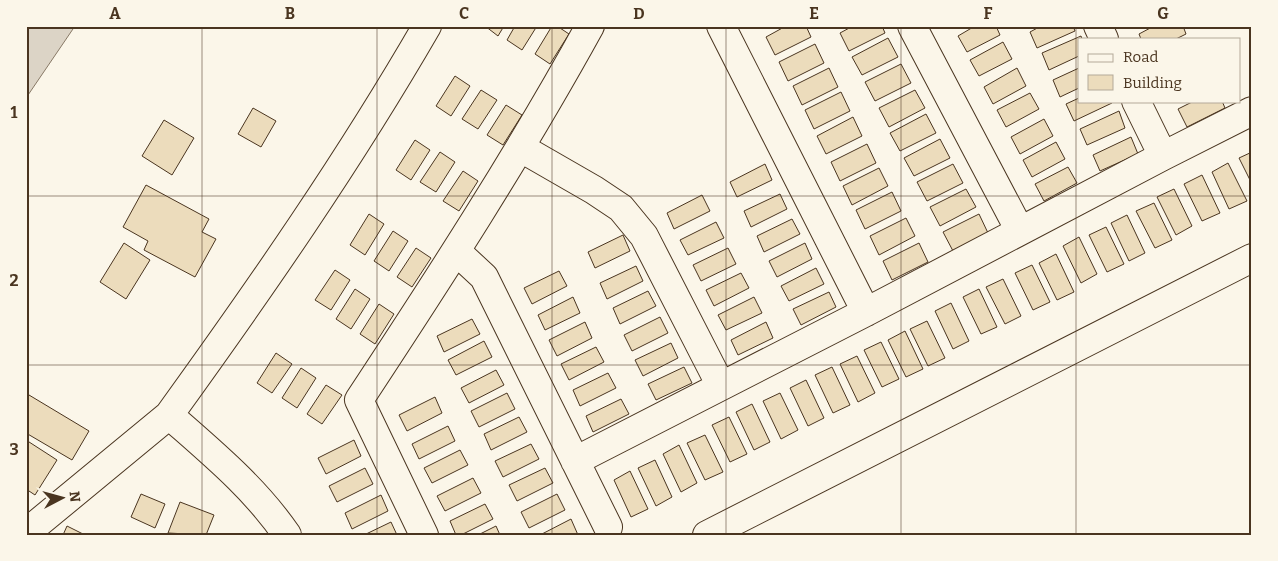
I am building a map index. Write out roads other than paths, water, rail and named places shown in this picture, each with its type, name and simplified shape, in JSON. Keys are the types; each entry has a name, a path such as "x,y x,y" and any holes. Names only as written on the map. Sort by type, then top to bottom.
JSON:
{"street":[{"path":"26,533 169,415 319,201 394,83 427,26"},
{"path":"424,535 359,400 521,148 590,26"},
{"path":"721,26 866,312"},
{"path":"912,26 1020,232"},
{"path":"1098,26 1104,38"},
{"path":"1136,102 1163,156"},
{"path":"575,462 1252,111"},
{"path":"521,148 594,190 621,208 633,222 644,236 722,386"},
{"path":"456,251 484,277 608,527"},
{"path":"707,535 1252,258"},
{"path":"169,415 248,487 276,519 287,535"}]}
